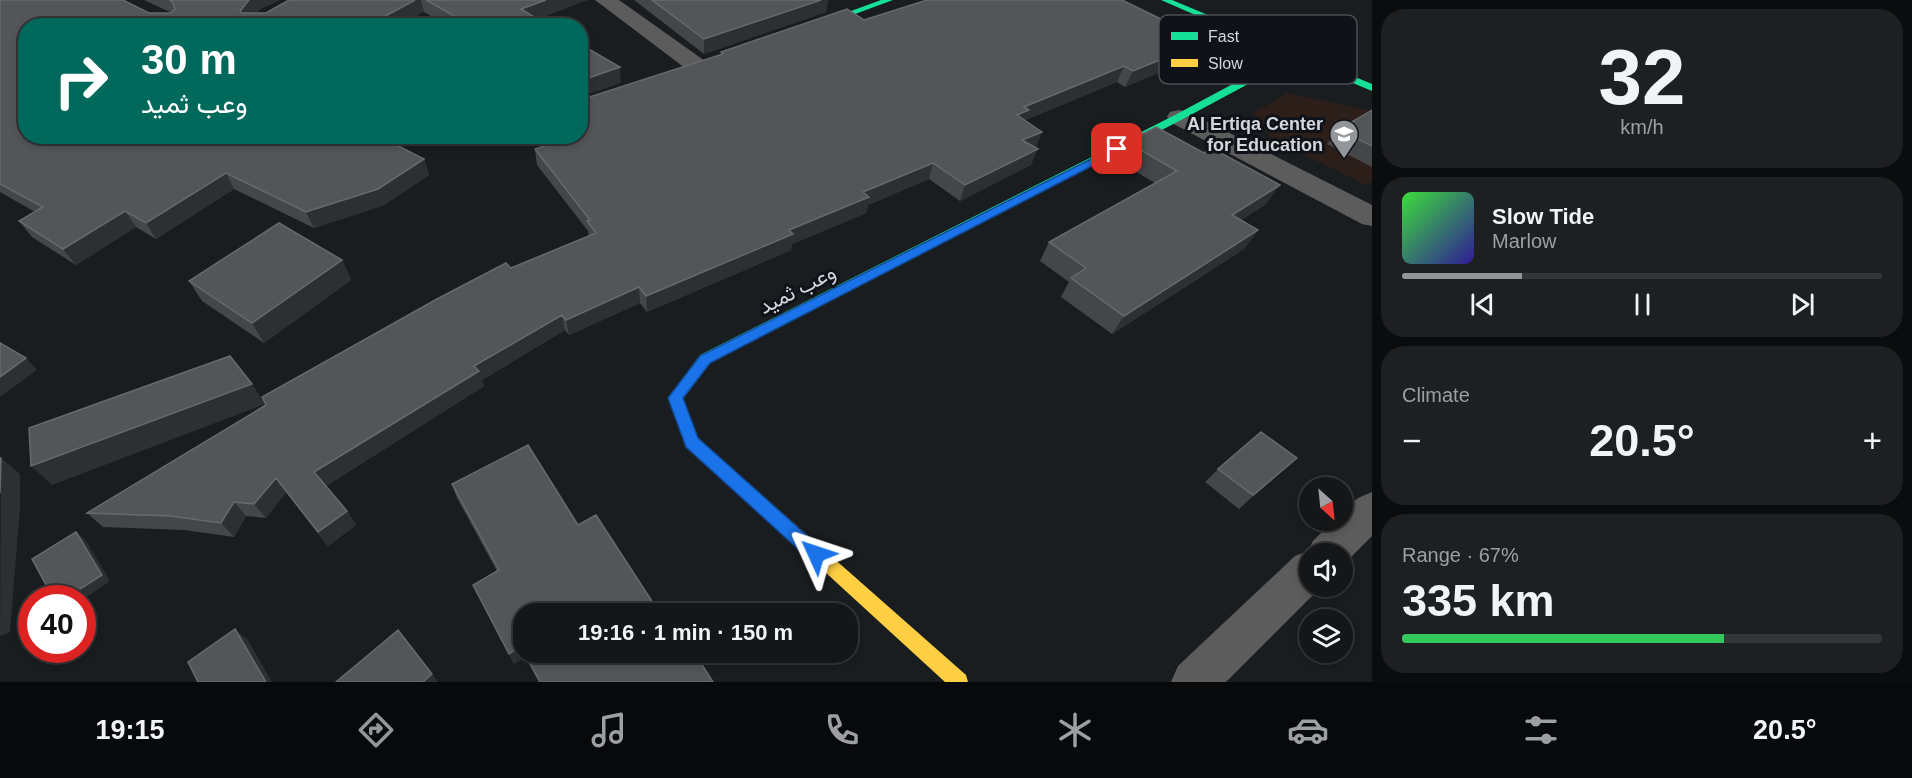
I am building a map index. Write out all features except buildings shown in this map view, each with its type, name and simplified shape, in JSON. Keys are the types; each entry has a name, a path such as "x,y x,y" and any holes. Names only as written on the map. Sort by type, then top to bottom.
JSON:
{"street":[{"path":"605,0 703,64"},
{"path":"799,31 890,0"},
{"path":"1165,0 1200,15"},
{"path":"1200,0 1237,15"},
{"path":"676,73 703,64"},
{"path":"1357,82 1372,88"},
{"name":"وعب ثميد","path":"959,682 692,442 675,398 705,359 1242,84"},
{"path":"1179,117 1372,217"},
{"path":"1338,543 1372,510"},
{"path":"1194,682 1299,581"}],"shaded area":[{"name":"Al Ertiqa Center for Education","path":"1288,93 1372,111 1372,181 1366,185 1272,139 1253,113"}],"traffic: fast":[{"path":"809,28 889,0"},
{"path":"1165,0 1200,15"},
{"path":"1357,82 1372,88"},
{"path":"699,448 692,442 675,398 705,359 1240,84"}],"traffic: slow":[{"path":"699,448 959,682"}],"place":[{"name":"Al Ertiqa Center for Education","path":"1344,160"}],"route":[{"path":"816,554 692,442 675,398 705,359 1117,149"}]}
